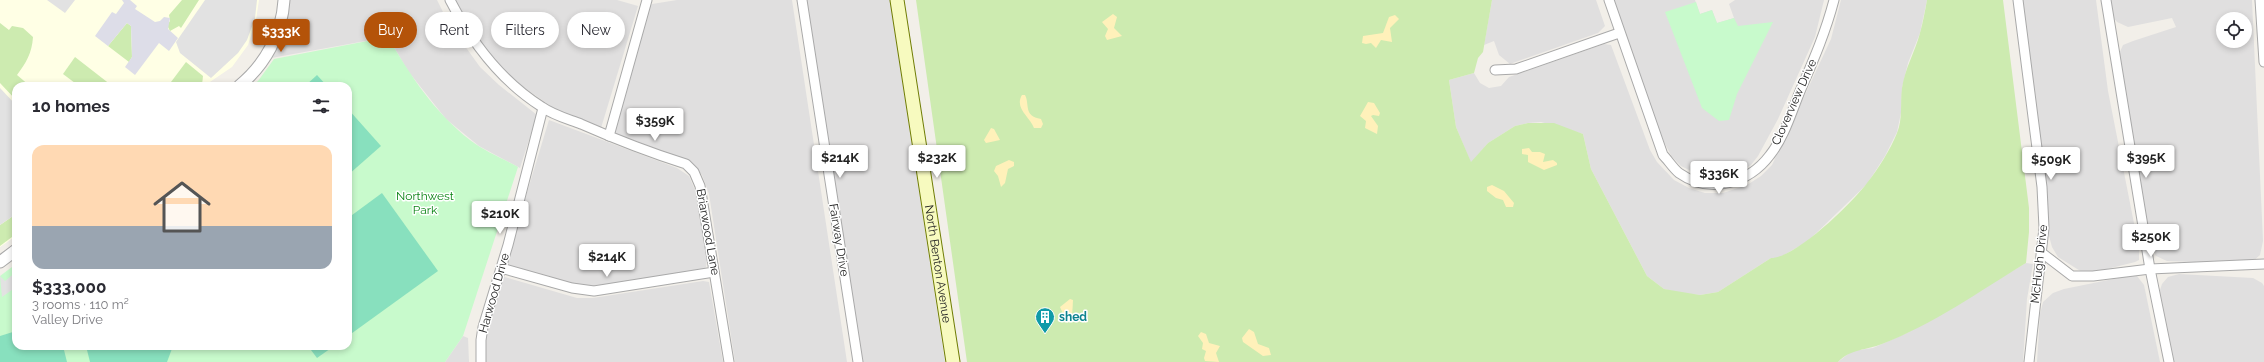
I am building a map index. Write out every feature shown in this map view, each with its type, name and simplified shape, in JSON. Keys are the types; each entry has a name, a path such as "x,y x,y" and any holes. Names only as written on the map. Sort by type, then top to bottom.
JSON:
{"main road":[{"name":"North Benton Avenue","path":"897,0 953,362"}],"street":[{"path":"243,82 256,70 272,46 282,18 284,0"},
{"name":"Briarwood Lane","path":"450,0 472,39 489,60 520,91 543,108 609,136 686,164 694,172 700,186 729,362"},
{"path":"609,136 646,0"},
{"name":"Fairway Drive","path":"802,0 858,362"},
{"name":"Cloverview Drive","path":"1609,0 1619,33 1663,155 1679,172 1697,182 1720,184 1740,181 1756,170 1771,154 1783,132 1827,28 1834,0"},
{"name":"McHugh Drive","path":"2018,0 2042,187 2044,228 2029,362"},
{"path":"2106,0 2150,269 2169,362"},
{"path":"2260,0 2264,62"},
{"path":"1495,70 1516,69 1619,33"},
{"name":"Harwood Drive","path":"481,362 481,340 483,327 501,268 543,108"},
{"path":"0,262 12,253"},
{"path":"2042,253 2072,276 2093,276 2150,269 2264,264"},
{"path":"501,268 553,284 588,291 714,272"}],"shaded area":[{"path":"0,0 259,0 256,20 248,45 232,67 210,82 12,82 12,239 0,247"},
{"path":"47,0 75,0 65,13"},
{"path":"122,0 130,0 137,6 135,9 155,22 160,21 164,17 170,18 168,29 178,38 169,51 159,43 135,75 125,67 132,57 131,26 127,23 108,46 95,36 112,12 116,14 124,3"},
{"path":"205,0 257,0 255,18 247,40 238,53 211,78 180,53 176,42"},
{"path":"287,0 437,0 443,12 425,12 425,48 466,48 480,67 499,85 537,115 520,168 479,146 446,119 408,71 394,48 417,48 417,12 364,12 364,41 271,58 280,38"},
{"path":"452,0 617,0 638,6 601,128 555,109 516,82 482,48 483,12 460,12"},
{"path":"677,0 792,0 847,362 735,362 709,194 702,175 690,162 612,132 648,11 652,4"},
{"path":"806,0 890,0 945,362 861,362"},
{"path":"1492,0 1596,0 1605,26 1598,33 1510,64 1499,55 1494,41 1484,45"},
{"path":"1612,0 1695,0 1700,14 1712,10 1717,23 1734,18 1729,4 1735,0 1824,0 1815,37 1778,119 1758,156 1751,165 1738,172 1724,176 1710,177 1699,175 1681,166 1672,157 1654,117"},
{"path":"1841,0 1927,0 1920,33 1908,63 1902,88 1901,113 1897,132 1885,156 1867,184 1808,241 1779,258 1771,258 1718,292 1700,295 1681,293 1664,289 1647,276 1591,169 1583,134 1541,122 1515,126 1488,143 1471,163 1456,127 1449,80 1474,73 1480,83 1489,88 1501,86 1509,77 1604,44 1611,45 1650,150 1657,162 1674,180 1689,188 1705,193 1723,193 1747,185 1761,176 1772,165 1831,39"},
{"path":"2021,0 2096,0 2108,91 2139,249 2139,260 2135,262 2099,271 2082,272 2058,257 2052,247 2048,232 2046,178"},
{"path":"2109,0 2252,0 2263,241 2260,255 2253,261 2245,264 2167,261 2156,256 2151,247 2119,54 2123,45 2176,27 2172,18 2128,27 2117,22 2112,16"},
{"path":"0,88 12,101 12,217 0,225"},
{"path":"549,120 677,168 689,176 695,190 707,260 706,267 703,270 590,287 574,286 505,265"},
{"path":"2026,263 2033,264 2027,299 2023,362 1838,362 1852,351 1873,348 1909,332"},
{"path":"2179,274 2253,278 2262,283 2264,286 2264,362 2173,362 2159,293 2162,284 2168,277"},
{"path":"12,275 12,290 2,297 0,276 5,281"},
{"path":"501,276 577,298 593,298 703,281 709,282 723,362 483,362 483,342"},
{"path":"2137,276 2144,285 2160,362 2037,362 2040,314 2043,302 2053,293 2064,289 2123,277"},
{"path":"463,336 468,338 469,362 445,362"}],"green space":[{"path":"182,0 199,0 181,28 179,26 170,31 167,25 170,21 169,15"},
{"path":"916,0 1492,0 1483,52 1478,58 1474,73 1449,80 1456,127 1471,162 1488,143 1515,126 1528,123 1554,123 1583,134 1591,169 1647,276 1664,289 1700,295 1718,292 1771,258 1782,256 1808,240 1837,216 1860,192 1888,152 1899,128 1903,81 1916,47 1927,0 2003,0 2029,208 2029,232 2026,263 1956,307 1919,327 1882,344 1853,352 1838,362 967,362"},
{"path":"1696,2 1700,14 1712,10 1717,23 1734,18 1738,26 1773,22 1737,94 1729,120 1719,121 1702,108 1665,12"},
{"path":"0,23 9,30 12,26 23,28 33,37 28,58 17,75 25,82 12,82 12,96 0,83"},
{"path":"127,23 131,26 132,57 129,62 108,46"},
{"name":"Northwest Park","path":"364,42 364,48 395,48 414,79 434,105 457,129 475,144 518,167 463,336 445,362 0,362 0,276 12,267 12,350 352,350 352,82 257,82 274,59"},
{"path":"75,57 107,82 74,82 63,74"},
{"path":"186,62 203,76 202,82 171,82"},
{"path":"317,75 323,82 309,82"},
{"path":"352,113 381,146 352,171"},
{"path":"382,193 438,271 352,333 352,215"},
{"path":"12,217 12,237 0,246 0,225"},
{"path":"12,332 12,350 64,350 67,362 0,362 0,336"},
{"path":"87,350 172,350 167,362 90,362"},
{"path":"311,350 328,350 317,358"}],"sand":[{"path":"1113,14 1117,17 1114,28 1122,36 1107,40 1105,36 1108,29 1102,22"},
{"path":"1395,15 1399,19 1390,28 1392,42 1381,40 1376,48 1371,43 1362,43 1363,36 1383,33 1389,17"},
{"path":"1022,95 1025,95 1029,112 1035,117 1041,119 1043,124 1041,128 1034,128 1021,108 1020,100"},
{"path":"1368,102 1374,103 1380,113 1379,116 1371,116 1378,126 1377,134 1365,128 1366,121 1360,116"},
{"path":"991,128 994,129 1000,140 986,143 984,140"},
{"path":"1529,148 1532,152 1540,152 1545,154 1543,162 1553,160 1557,163 1557,165 1544,170 1528,162 1528,155 1522,154 1522,149"},
{"path":"1009,160 1014,162 1014,166 1008,169 1005,183 1001,187 998,176 994,171 996,166"},
{"path":"1492,185 1504,191 1514,203 1513,207 1506,207 1503,200 1496,198 1487,191 1487,187"},
{"path":"1070,299 1073,300 1072,318 1067,323 1060,307"},
{"path":"1249,329 1254,332 1258,344 1269,348 1271,355 1263,356 1243,342 1242,338"},
{"path":"1201,332 1206,334 1209,343 1220,346 1216,353 1219,362 1205,361 1204,358 1206,351 1202,349 1203,343 1198,336"}],"place":[{"name":"shed","path":"1045,334"}]}
